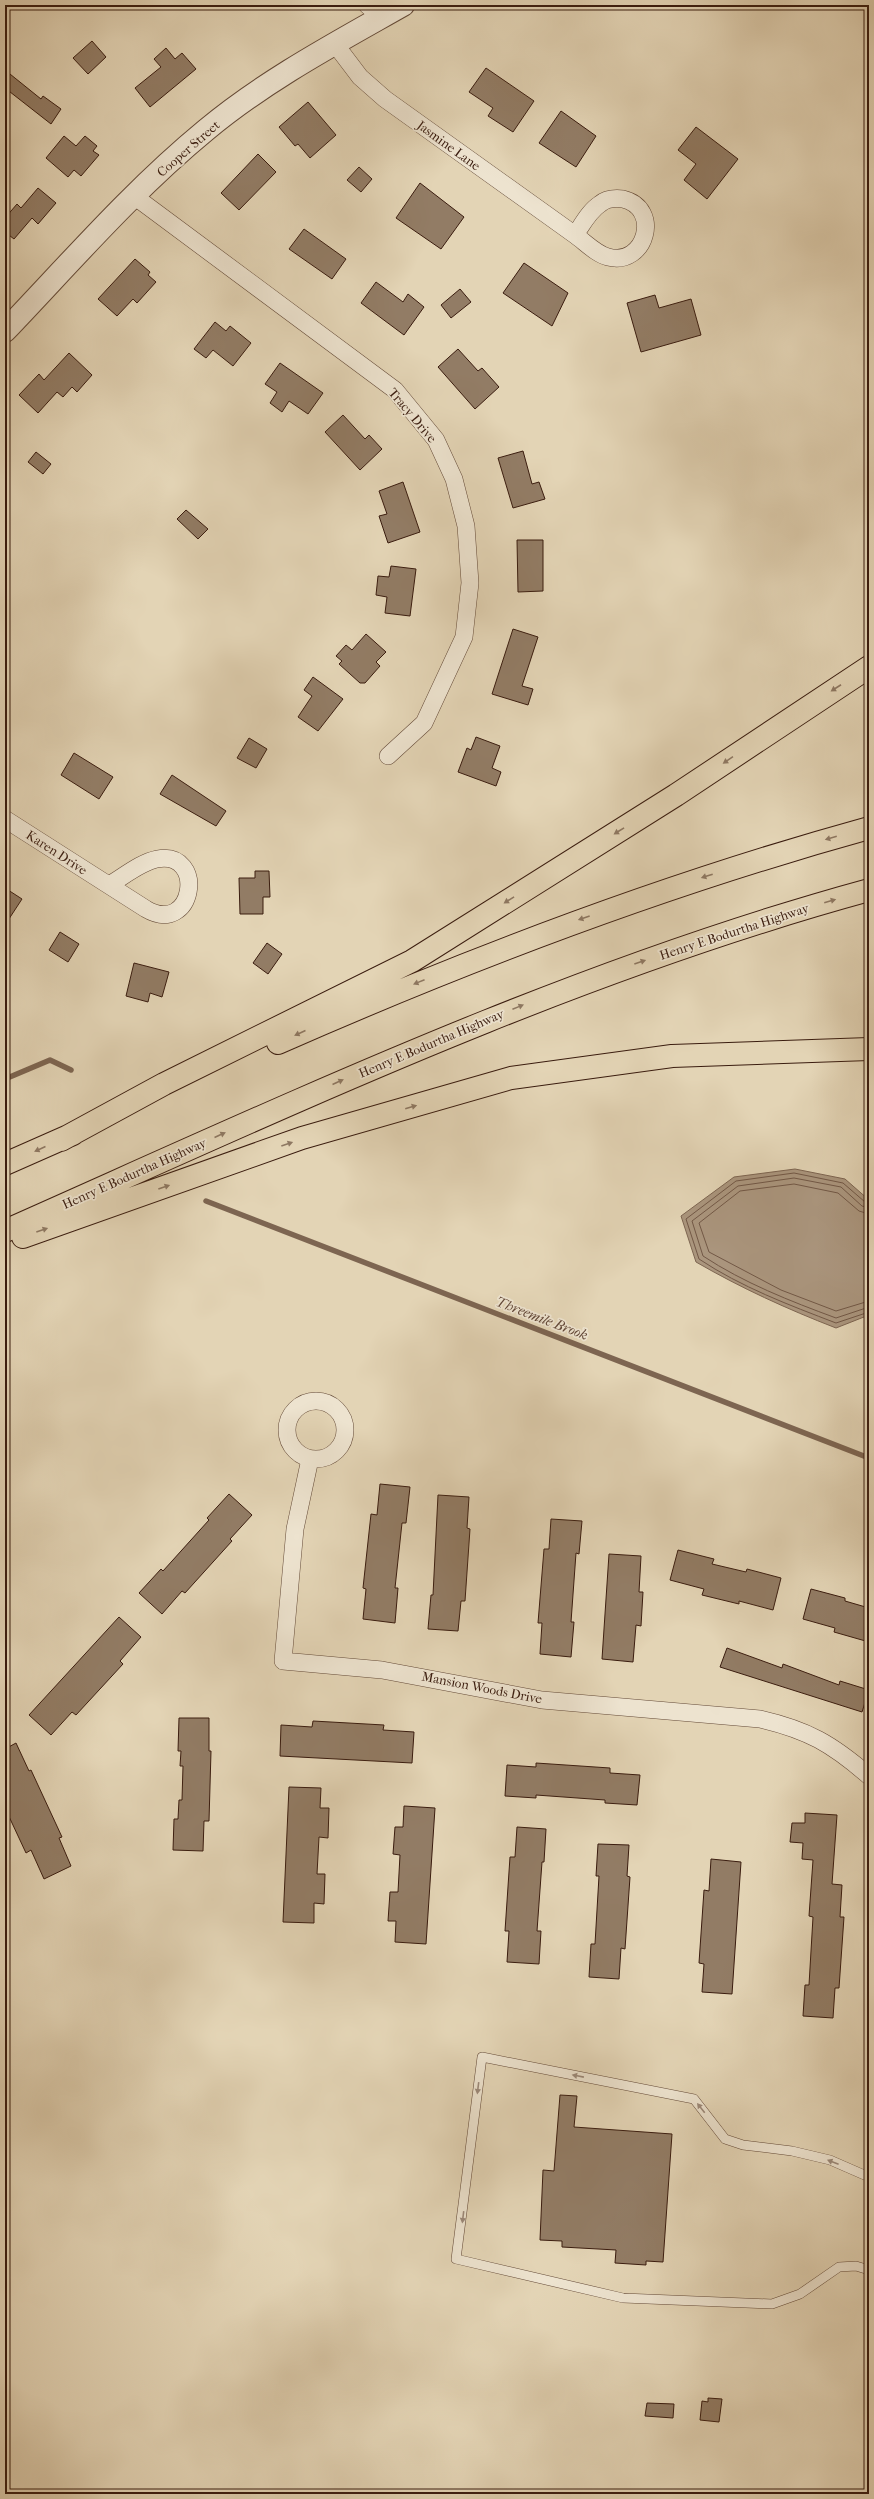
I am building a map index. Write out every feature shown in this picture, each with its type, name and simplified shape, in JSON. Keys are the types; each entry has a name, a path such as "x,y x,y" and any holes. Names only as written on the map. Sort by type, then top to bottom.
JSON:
{"highway":[{"path":"60,1140 164,1084 412,961 676,796 869,667"},
{"path":"5,1164 394,992 517,942 706,876 869,828"},
{"name":"Henry E Bodurtha Highway","path":"5,1231 348,1078 482,1021 656,956 781,915 869,890"},
{"path":"5,1243 302,1138 511,1078 672,1056 869,1049"}],"street":[{"name":"Cooper Street","path":"5,331 134,196 167,164 213,124 244,101 335,44 374,11 403,5"},
{"name":"Jasmine Lane","path":"335,44 360,77 385,99 574,235"},
{"name":"Tracy Drive","path":"134,196 394,390 439,447 454,479 466,526 470,583 464,637 424,724 388,756"},
{"name":"Karen Drive","path":"5,819 109,885"},
{"name":"Mansion Woods Drive","path":"310,1459 296,1529 283,1662 382,1670 542,1700 760,1719 783,1724 824,1741 841,1752 869,1776"}],"lane":[{"path":"869,2177 830,2160 792,2151 743,2146 725,2139 694,2099 482,2057 456,2259 623,2298 772,2304 800,2294 839,2267 856,2266 869,2270"}],"water":[{"path":"795,1169 845,1179 869,1200 869,1315 836,1328 764,1298 696,1262 681,1216 734,1177"}],"building":[{"path":"92,41 106,57 88,74 73,58"},
{"path":"166,48 175,59 182,53 196,69 150,107 135,88 161,67 154,59"},
{"path":"486,68 534,101 513,132 488,116 493,108 469,92"},
{"path":"5,70 41,99 43,96 61,109 51,124 5,88"},
{"path":"308,102 336,135 310,158 298,144 295,146 279,127"},
{"path":"561,111 596,136 576,167 539,143"},
{"path":"696,127 738,159 707,199 684,180 696,164 678,150"},
{"path":"64,136 76,146 85,136 97,146 93,151 99,155 81,176 74,170 68,177 46,158"},
{"path":"258,154 276,172 239,210 221,193"},
{"path":"359,167 372,179 361,192 347,180"},
{"path":"420,183 464,217 441,249 396,218"},
{"path":"38,188 56,203 38,224 32,218 14,239 5,232 5,218 17,204 21,208"},
{"path":"304,229 346,259 332,279 289,249"},
{"path":"135,259 150,272 148,275 156,282 137,303 133,299 117,316 98,299"},
{"path":"524,263 568,293 552,326 503,293"},
{"path":"376,282 403,302 408,294 424,307 404,335 361,303"},
{"path":"460,289 471,302 451,318 441,305"},
{"path":"655,295 659,308 691,299 701,335 641,352 627,303"},
{"path":"215,322 226,331 230,326 251,343 233,366 213,350 206,358 194,349"},
{"path":"458,349 478,371 482,368 499,387 475,409 438,367"},
{"path":"69,353 92,375 77,392 72,387 63,397 57,392 38,413 19,395 39,374 44,380"},
{"path":"280,363 323,393 308,414 289,401 282,412 270,403 277,392 265,384"},
{"path":"343,415 365,439 369,435 382,449 360,470 325,432"},
{"path":"523,451 532,484 539,482 545,499 513,508 498,458"},
{"path":"36,452 51,464 43,474 28,462"},
{"path":"403,482 420,532 388,543 379,516 387,514 379,491"},
{"path":"186,510 208,529 198,539 177,519"},
{"path":"517,540 543,540 543,591 518,592"},
{"path":"391,566 416,569 410,616 385,613 387,597 376,595 378,576 389,577"},
{"path":"513,629 538,637 522,686 533,689 528,705 492,694"},
{"path":"366,634 386,652 376,662 380,666 365,683 360,683 339,664 342,661 336,656 346,645 352,650"},
{"path":"313,677 343,699 318,731 298,717 312,696 304,690"},
{"path":"476,737 500,746 492,768 501,772 496,786 458,772 467,748 471,750"},
{"path":"249,738 267,749 256,768 237,758"},
{"path":"74,753 113,777 99,799 61,775"},
{"path":"172,775 226,811 216,826 160,794"},
{"path":"255,871 269,871 270,897 263,897 263,914 240,914 239,878 255,878"},
{"path":"5,888 22,899 5,925"},
{"path":"60,932 79,944 68,962 49,950"},
{"path":"267,943 282,954 268,974 253,963"},
{"path":"134,963 169,972 162,997 150,993 148,1002 126,996"},
{"path":"380,1484 410,1487 406,1523 402,1523 395,1588 398,1588 395,1623 363,1619 366,1589 363,1588 371,1514 377,1515"},
{"path":"229,1494 252,1515 230,1539 232,1541 185,1593 182,1591 162,1614 139,1593 161,1569 163,1571 209,1520 207,1518"},
{"path":"438,1495 469,1497 467,1528 470,1529 465,1601 461,1601 458,1631 428,1629 431,1595 433,1595"},
{"path":"551,1519 582,1521 579,1554 576,1553 571,1622 574,1622 571,1657 540,1654 542,1623 538,1623 544,1549 549,1549"},
{"path":"678,1550 714,1559 712,1564 746,1572 747,1569 781,1578 773,1610 739,1601 739,1604 702,1595 704,1589 670,1580"},
{"path":"609,1554 641,1556 639,1592 643,1592 641,1626 636,1625 633,1662 602,1659"},
{"path":"811,1589 845,1598 845,1601 869,1608 869,1642 834,1632 835,1628 803,1619"},
{"path":"119,1617 141,1637 120,1661 123,1664 76,1715 72,1712 51,1735 29,1715"},
{"path":"727,1648 782,1668 783,1664 839,1685 840,1681 869,1690 862,1712 720,1667"},
{"path":"179,1718 209,1718 209,1751 211,1751 209,1821 204,1821 203,1851 173,1850 174,1819 178,1819 179,1800 182,1800 183,1766 180,1766 181,1751 178,1751"},
{"path":"313,1721 384,1725 383,1730 414,1732 412,1763 280,1756 281,1725 312,1727"},
{"path":"16,1743 29,1771 31,1770 62,1837 59,1838 71,1866 44,1879 31,1850 26,1853 5,1808 5,1749"},
{"path":"536,1763 610,1768 610,1773 640,1775 637,1805 605,1803 605,1800 536,1795 536,1798 505,1796 507,1765 536,1767"},
{"path":"289,1787 321,1788 320,1808 329,1808 328,1838 319,1837 317,1874 325,1874 324,1904 314,1903 314,1923 283,1922"},
{"path":"404,1806 435,1808 426,1944 395,1942 396,1921 388,1921 390,1892 398,1892 400,1855 393,1854 395,1827 403,1827"},
{"path":"805,1813 837,1815 832,1884 842,1885 840,1917 844,1917 839,1988 835,1988 833,2018 803,2016 805,1985 809,1985 813,1917 809,1916 813,1860 802,1859 803,1843 790,1842 792,1823 805,1823"},
{"path":"517,1827 546,1829 537,1931 541,1931 539,1964 507,1962 509,1931 505,1931 510,1857 515,1857"},
{"path":"598,1844 629,1845 627,1876 630,1877 625,1949 621,1948 619,1979 589,1977 591,1944 595,1944 599,1876 596,1876"},
{"path":"711,1859 741,1862 732,1994 702,1992 704,1964 699,1963 704,1890 709,1891"},
{"path":"560,2095 577,2096 574,2127 672,2134 663,2262 646,2261 646,2265 615,2263 616,2250 562,2247 562,2241 540,2240 543,2170 554,2171"},
{"path":"708,2398 722,2399 719,2422 700,2420 702,2401 708,2402"},
{"path":"647,2403 674,2404 673,2418 645,2416"}],"waterway":[{"name":"Threemile Brook","path":"5,1079 50,1060 71,1070"},
{"name":"Threemile Brook","path":"206,1201 869,1458"}]}
